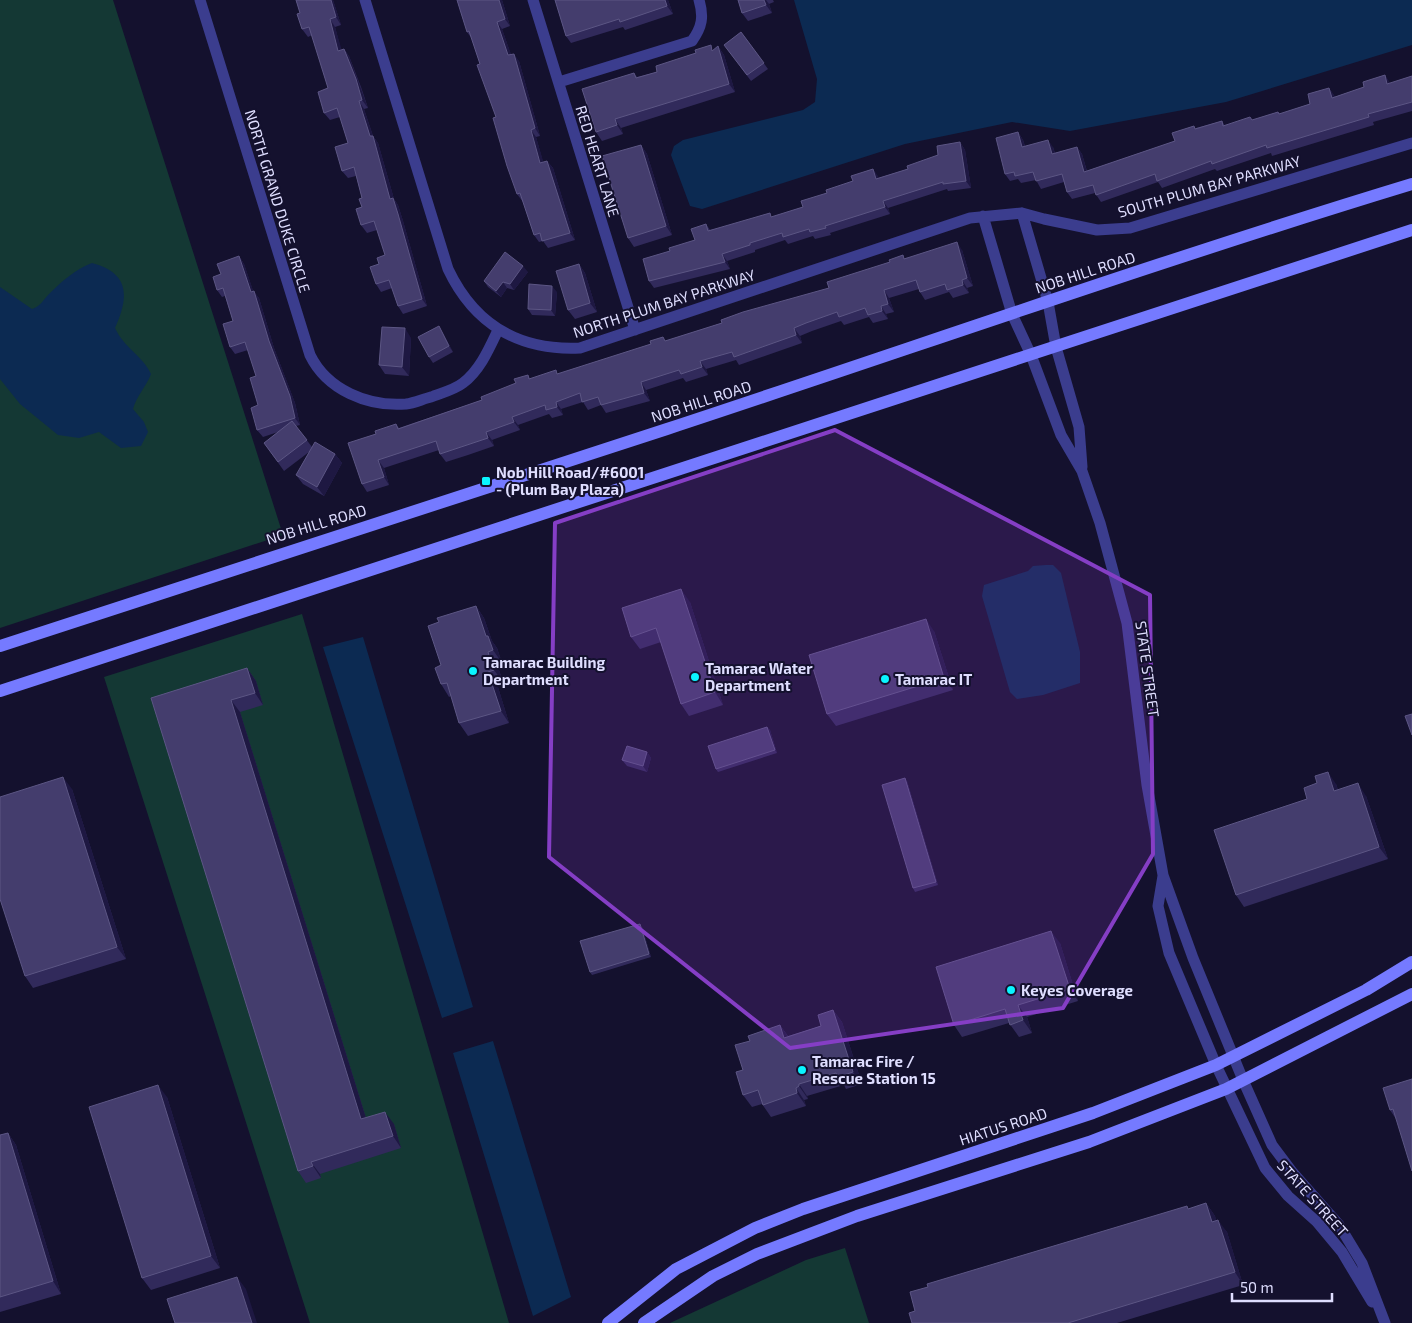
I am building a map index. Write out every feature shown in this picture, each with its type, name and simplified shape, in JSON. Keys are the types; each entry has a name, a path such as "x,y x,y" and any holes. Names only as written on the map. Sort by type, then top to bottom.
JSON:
{"main road":[{"name":"NOB HILL ROAD","path":"0,646 252,562 664,430 1296,219 1412,184"},
{"path":"0,691 1412,230"},
{"name":"HIATUS ROAD","path":"608,1323 676,1269 755,1228 804,1209 1093,1113 1216,1065 1366,990 1412,962"},
{"path":"644,1323 713,1276 757,1254 857,1216 1089,1142 1226,1088 1412,994"}],"street":[{"name":"NORTH GRAND DUKE CIRCLE","path":"200,0 310,355 316,367 326,378 351,395 371,402 407,404 461,385 471,376 483,360 498,330"},
{"name":"NORTH PLUM BAY PARKWAY","path":"365,0 448,269 464,298 498,330 539,346 561,349 580,348 970,218 983,216"},
{"name":"RED HEART LANE","path":"533,0 634,330"},
{"path":"559,82 692,41 701,27 702,10 699,0"},
{"name":"SOUTH PLUM BAY PARKWAY","path":"983,216 1022,212 1044,219 1097,230 1130,228 1412,142"},
{"name":"STATE STREET","path":"1022,212 1048,302 1056,347 1079,427 1082,471"},
{"name":"STATE STREET","path":"983,216 1012,314 1032,355 1062,435 1082,471 1100,523 1127,622 1147,786 1163,874 1193,958 1272,1145 1293,1173 1339,1224 1362,1263 1385,1323"},
{"name":"STATE STREET","path":"1163,874 1158,906 1169,953 1226,1088 1265,1168 1288,1196 1318,1222 1342,1252 1385,1323"}],"highlighted area":[{"path":"835,430 1150,595 1153,854 1063,1008 790,1048 549,857 555,523"}],"green space":[{"path":"0,0 113,0 283,535 0,628"},
{"path":"302,614 509,1323 310,1323 104,677"},
{"path":"845,1248 869,1323 670,1323 806,1260"}],"water":[{"path":"794,0 1412,0 1412,45 1226,102 1070,131 1012,122 905,144 702,209 690,206 671,155 674,146 683,140 803,110 815,102 817,79"},
{"path":"92,263 114,273 120,280 124,296 123,306 115,328 123,341 143,362 151,374 133,409 144,422 148,432 141,446 121,448 99,432 79,438 58,435 20,404 0,379 0,287 32,309 40,305 69,276"},
{"path":"1053,565 1061,573 1080,652 1080,683 1043,695 1017,699 1010,692 982,596 984,585 1028,571 1033,566"},
{"path":"363,637 473,1007 442,1018 323,647"},
{"path":"493,1041 571,1297 533,1316 453,1053"}],"building":[{"path":"296,0 331,0 336,17 330,19 338,51 344,49 356,79 362,100 359,101 370,136 373,136 390,199 393,198 422,299 398,306 389,280 376,284 370,267 379,264 377,258 385,255 374,221 361,225 356,209 362,207 359,199 362,198 354,167 342,171 335,147 348,143 337,108 324,113 318,92 328,88 309,27 302,29 297,14 300,13"},
{"path":"457,0 499,0 505,19 497,22 508,55 514,54 535,128 531,130 540,163 547,161 570,233 542,241 540,233 534,235 520,193 517,194 507,166 493,118 496,117 477,65 480,64 469,31 467,32"},
{"path":"555,0 665,0 667,6 620,22 619,19 566,36"},
{"path":"738,0 764,0 766,5 742,13"},
{"path":"741,32 764,63 747,75 724,45"},
{"path":"711,45 712,51 718,46 729,84 615,119 617,125 596,132 582,89 634,73 636,78 657,72 656,66 696,53 695,50"},
{"path":"1385,75 1387,84 1412,76 1412,102 1368,114 1369,117 1267,148 1266,145 1212,164 1211,161 1157,181 1155,174 1096,195 1093,185 1067,192 1062,174 1036,181 1033,172 1015,176 1014,172 1005,174 996,138 1018,132 1022,147 1048,140 1052,154 1077,147 1084,172 1175,141 1172,133 1194,126 1195,129 1222,121 1223,126 1250,117 1252,120 1278,112 1279,114 1310,104 1308,94 1329,88 1332,98 1364,87 1363,82"},
{"path":"960,142 966,181 943,184 943,182 883,201 885,207 825,226 826,228 810,232 809,229 783,237 782,233 722,254 725,262 649,281 643,259 670,251 669,248 695,240 691,229 706,224 708,231 770,213 771,217 803,207 801,201 827,193 826,190 853,181 851,176 873,169 876,179 908,169 907,166 938,155 937,146"},
{"path":"641,145 666,226 628,238 602,156"},
{"path":"957,242 967,278 962,280 963,285 947,290 945,284 920,292 916,280 884,290 888,304 881,306 882,311 868,315 865,308 839,317 837,312 794,328 796,335 734,357 732,352 700,361 702,367 681,374 679,370 641,382 644,393 601,405 598,397 582,402 580,393 556,402 557,407 546,410 545,405 512,417 514,422 486,432 488,438 440,454 436,441 378,460 384,477 362,484 348,443 376,434 375,431 396,424 398,429 482,400 481,397 516,383 514,379 528,375 529,379 556,370 557,374 651,344 650,341 663,337 665,341 722,323 721,320 743,312 829,288 827,282 890,262 889,260 903,255 904,259"},
{"path":"505,252 523,266 510,284 503,282 496,291 484,281"},
{"path":"239,256 251,292 254,291 269,341 290,396 295,418 257,430 251,408 258,405 250,378 256,376 245,342 230,347 223,324 233,321 223,288 217,290 213,277 221,274 217,264"},
{"path":"579,264 590,303 568,310 556,271"},
{"path":"529,284 552,286 551,310 528,309"},
{"path":"439,326 449,346 429,357 418,337"},
{"path":"382,327 405,328 402,367 379,365"},
{"path":"292,421 307,440 278,462 264,443"},
{"path":"315,442 335,454 317,487 296,475"},
{"name":"Tamarac Water Department","path":"681,589 715,692 681,704 656,628 631,637 622,608"},
{"name":"Tamarac Building Department","path":"476,606 493,650 488,652 494,670 488,672 501,711 459,723 447,683 441,684 435,668 441,665 428,626 439,622 437,618"},
{"name":"Tamarac IT","path":"926,619 944,678 827,714 809,655"},
{"path":"247,668 255,693 231,700 361,1119 385,1112 393,1136 311,1162 313,1166 298,1171 151,698"},
{"path":"1412,714 1412,735 1405,716"},
{"path":"767,727 775,750 716,769 708,746"},
{"path":"627,746 647,752 643,766 622,760"},
{"path":"1328,772 1334,791 1358,783 1379,847 1236,895 1214,830 1307,799 1304,788 1317,783 1315,776"},
{"path":"63,777 117,947 25,976 0,899 0,797"},
{"path":"905,778 936,882 913,888 882,785"},
{"path":"640,924 649,954 590,972 580,941"},
{"name":"Keyes Coverage","path":"1051,931 1070,989 1018,1005 1023,1020 1010,1025 1005,1009 954,1025 936,967"},
{"name":"Tamarac Fire / Rescue Station 15","path":"833,1010 853,1072 838,1077 836,1073 799,1084 796,1088 797,1093 763,1105 758,1090 743,1095 736,1072 743,1070 735,1045 750,1041 748,1036 780,1025 784,1038 821,1026 818,1015"},
{"path":"1412,1079 1412,1171 1393,1109 1390,1110 1383,1088"},
{"path":"158,1085 211,1256 142,1278 89,1107"},
{"path":"8,1133 53,1281 0,1297 0,1135"},
{"path":"1206,1203 1212,1222 1218,1220 1235,1272 1068,1323 912,1323 909,1313 915,1311 910,1292 928,1287 927,1284 1187,1206 1188,1209"},
{"path":"237,1277 252,1323 175,1323 167,1299"}],"place":[{"name":"Nob Hill Road/#6001 - (Plum Bay Plaza)","path":"486,481"},
{"name":"Tamarac Building Department","path":"473,671"},
{"name":"Tamarac Water Department","path":"695,677"},
{"name":"Tamarac IT","path":"885,679"},
{"name":"Keyes Coverage","path":"1011,990"},
{"name":"Tamarac Fire / Rescue Station 15","path":"802,1070"}]}
